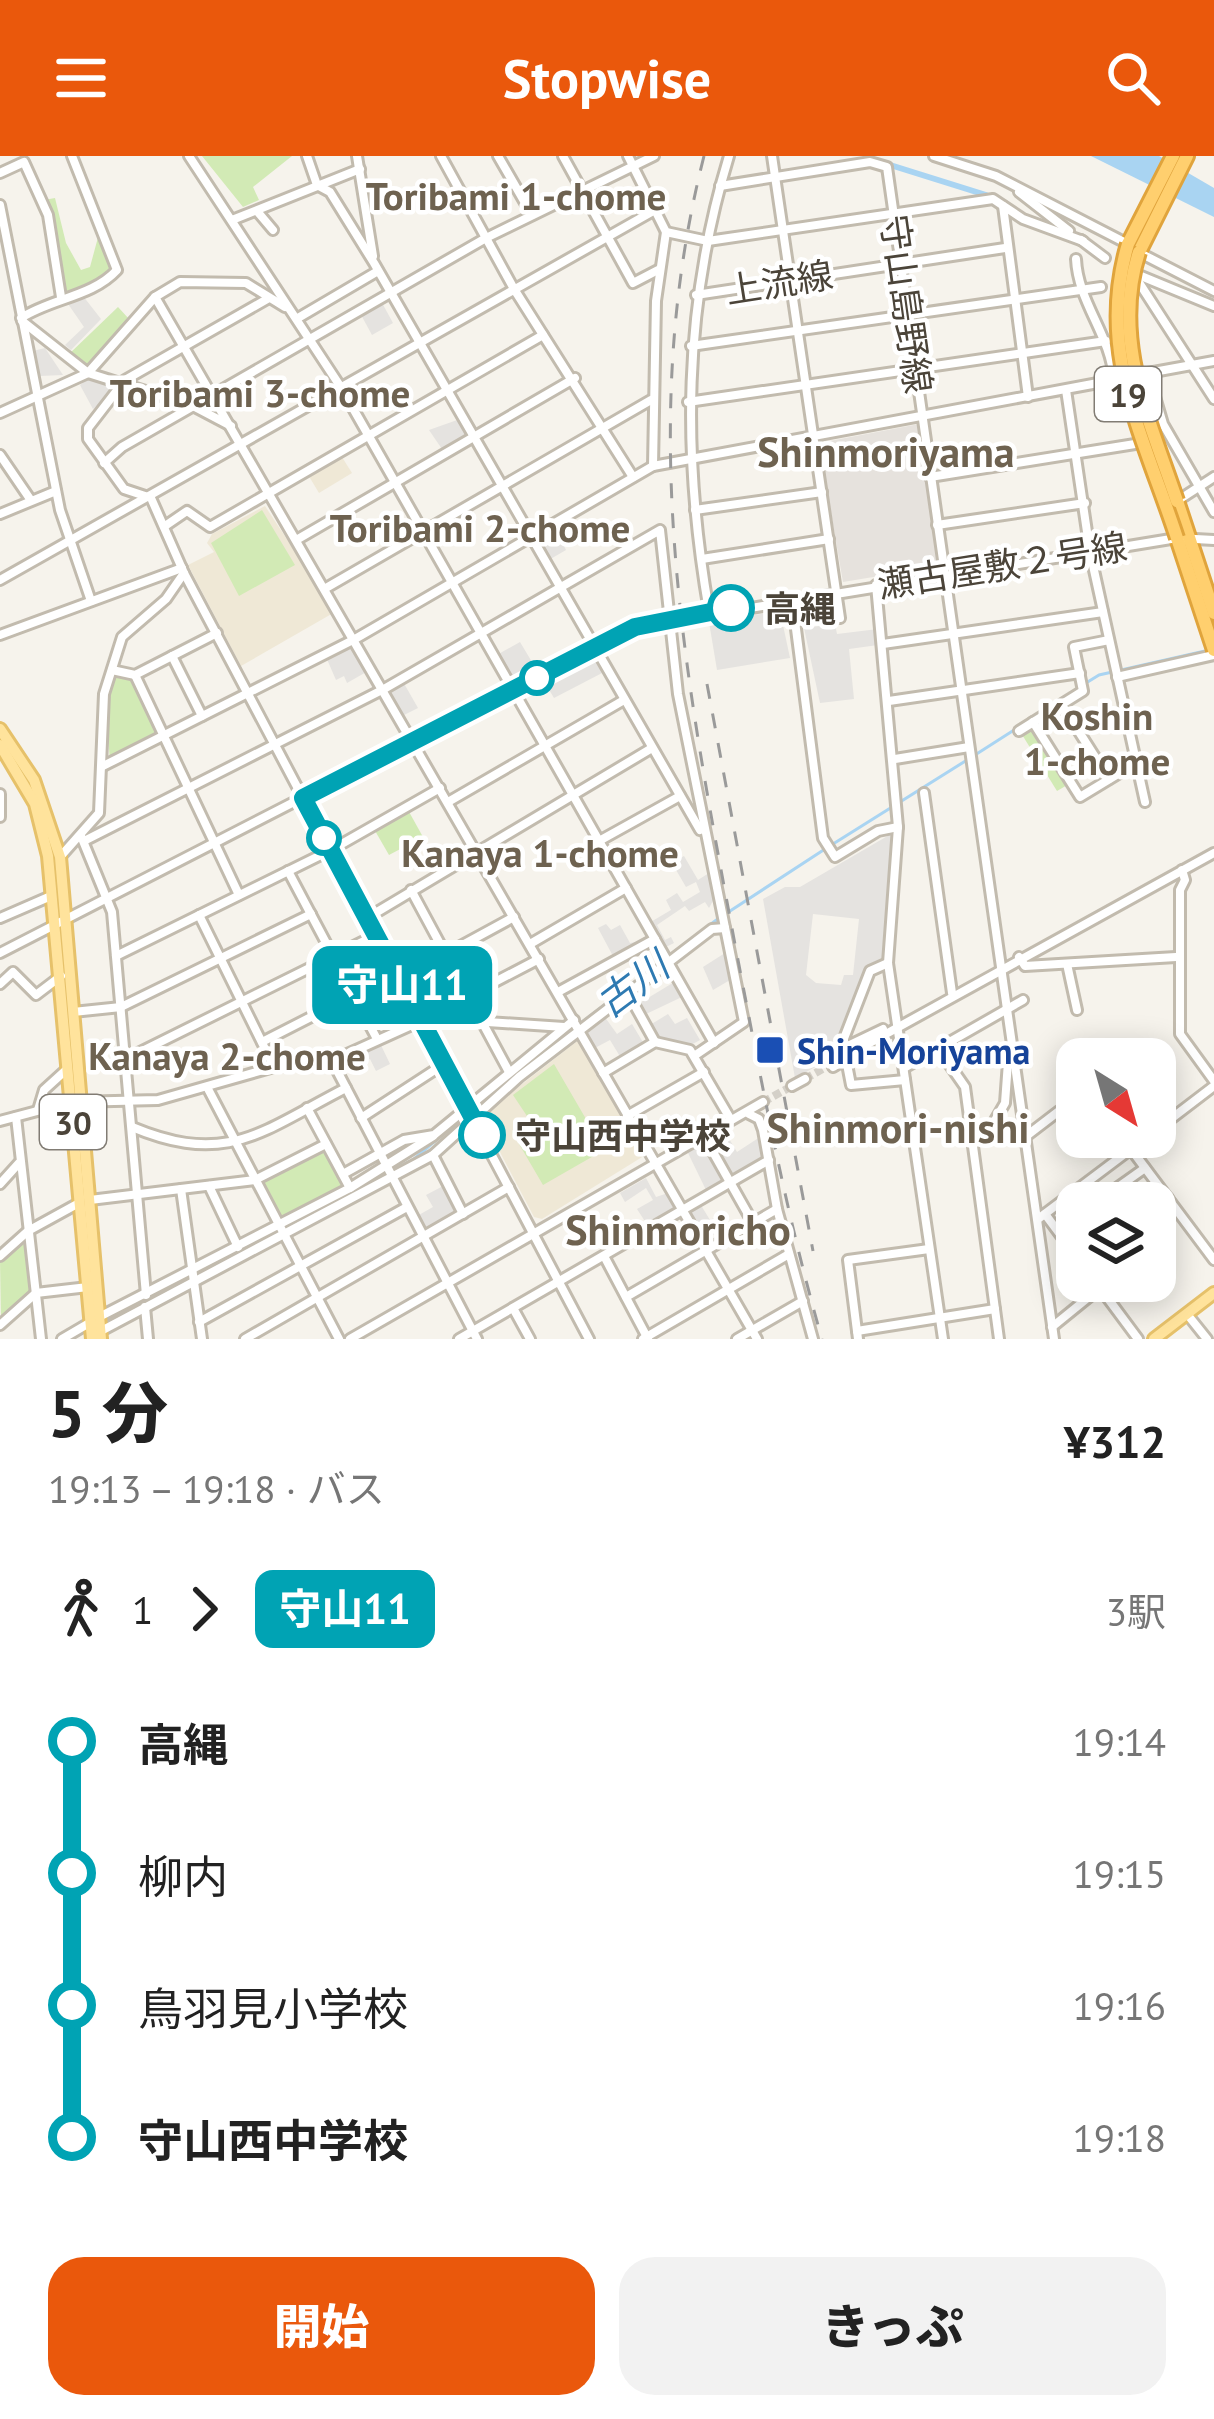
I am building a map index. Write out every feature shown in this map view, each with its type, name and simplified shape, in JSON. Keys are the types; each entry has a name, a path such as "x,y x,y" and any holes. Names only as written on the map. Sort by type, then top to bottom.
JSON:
{"highway":[{"name":"19","path":"1173,156 1116,298 1117,355 1214,613"},
{"name":"19","path":"1187,156 1133,248 1127,301 1130,351 1177,501 1214,652"}],"main road":[{"name":"30","path":"0,728 34,780 60,857 61,976 76,1101"},
{"name":"30","path":"0,745 35,804 61,919 73,1012 95,1332"},
{"name":"30","path":"85,1201 95,1332"},
{"path":"1154,1339 1214,1293"}],"street":[{"path":"21,319 61,297 96,289 117,270 72,156"},
{"path":"189,156 342,389 714,1043"},
{"path":"307,156 316,185 330,192 376,267 704,837"},
{"path":"357,156 376,267"},
{"path":"441,156 514,289 575,378 633,477"},
{"path":"498,156 532,215"},
{"path":"563,156 633,283 660,269"},
{"path":"628,156 666,232 652,400 653,466"},
{"path":"104,463 193,406 486,238 654,156"},
{"path":"709,611 695,510 688,402 696,295 730,156"},
{"path":"772,156 840,618"},
{"path":"855,156 870,161"},
{"path":"934,156 1004,180 1214,291"},
{"path":"720,186 870,161"},
{"name":"守山島野線","path":"870,161 887,167 895,214 1025,1137 1041,1217 1054,1339"},
{"path":"0,173 24,162 48,215 61,297"},
{"path":"232,220 360,169"},
{"path":"1004,180 1106,258"},
{"path":"666,232 708,241 993,199 1023,219 1082,241"},
{"path":"0,205 3,242 56,491 68,541 91,601"},
{"path":"1003,205 1028,397"},
{"path":"0,580 151,499 655,210"},
{"path":"257,211 273,230"},
{"name":"上流線","path":"696,295 1005,248"},
{"path":"103,766 355,639 653,466 1114,380 1106,341 1079,289 1076,260"},
{"path":"294,314 376,267"},
{"path":"0,413 88,374 155,297 180,282 207,278 246,283 294,314"},
{"path":"1214,306 1140,278 1214,399"},
{"path":"691,346 1101,287"},
{"path":"155,297 754,1335"},
{"path":"269,298 122,386 88,428 88,439 124,489 151,499 183,570 589,1339"},
{"path":"21,319 88,374 193,406 233,427"},
{"path":"165,526 188,511 209,527 543,335"},
{"path":"688,402 1106,341"},
{"path":"1214,361 1148,373 1163,424 1214,512"},
{"path":"298,539 575,378"},
{"path":"1066,390 1090,552 1144,802"},
{"path":"326,588 652,400"},
{"path":"930,477 1135,444"},
{"path":"0,455 30,499"},
{"path":"1177,501 1214,477"},
{"path":"0,514 56,491"},
{"path":"695,510 822,492"},
{"path":"937,525 1084,502"},
{"path":"60,857 83,838 189,790 384,689 660,530 704,837 744,1022 697,1054 655,1042 629,995"},
{"path":"702,559 829,539"},
{"name":"瀬古屋敷２号線","path":"0,953 594,648 670,618 1090,552 1183,539 1214,540"},
{"path":"0,635 183,570"},
{"path":"83,838 98,813 102,709 122,637 166,599 183,570"},
{"path":"876,585 898,810 888,963 944,1339"},
{"path":"792,598 823,838 835,857 878,831 898,827"},
{"path":"883,644 1103,612"},
{"path":"112,670 135,675 217,633"},
{"path":"1082,682 1074,647 1108,640"},
{"path":"1116,673 1214,652"},
{"path":"172,656 202,716"},
{"path":"135,675 239,895"},
{"path":"889,701 1082,682"},
{"path":"1019,731 1062,704 1082,682"},
{"path":"448,802 625,700"},
{"path":"1062,704 1109,779"},
{"path":"1033,722 1080,797 1136,763"},
{"path":"367,917 652,748"},
{"path":"895,759 972,756"},
{"path":"116,956 331,850 440,788"},
{"path":"924,793 952,993"},
{"path":"0,794 0,817"},
{"path":"598,841 680,796"},
{"path":"83,838 109,896 146,1295"},
{"path":"1022,962 1214,853"},
{"path":"288,871 377,1039"},
{"path":"1176,1114 1214,1083 1180,1034 1177,957 1186,880 1181,871"},
{"path":"530,944 626,888"},
{"path":"411,890 508,1070"},
{"path":"0,918 52,895"},
{"path":"73,1012 122,1007 311,914"},
{"path":"199,915 274,1067"},
{"path":"400,980 514,917"},
{"path":"62,1339 95,1332 192,1285 386,1168 580,1032 667,960 724,926"},
{"path":"126,1059 376,934"},
{"path":"558,992 655,939"},
{"path":"840,1057 1003,966 1177,957"},
{"path":"468,996 539,959"},
{"path":"888,963 870,971 840,1057 851,1085 905,1080"},
{"path":"1066,964 1077,1010"},
{"path":"0,984 14,972 36,995 61,976"},
{"path":"262,1042 354,995"},
{"path":"904,1068 940,1051 1007,1004 1023,1000"},
{"path":"0,1121 76,1101 129,1101 206,1087 274,1067 332,1061 421,1020 564,1028"},
{"path":"95,1332 146,1295 238,1246 281,1231 433,1155 508,1070 574,1020"},
{"path":"603,1073 655,1042"},
{"path":"940,1051 965,1088 999,1339"},
{"path":"697,1054 731,1120"},
{"path":"990,1129 1005,1103 1005,1069 1015,1058"},
{"path":"332,1061 475,1335"},
{"path":"361,1118 444,1064"},
{"path":"38,1112 44,1090 69,1068"},
{"path":"627,1116 704,1072"},
{"path":"792,1086 805,1079"},
{"path":"206,1087 339,1339"},
{"path":"132,1127 172,1144 236,1145 346,1088"},
{"path":"350,1339 763,1102"},
{"path":"307,1108 350,1188"},
{"path":"731,1120 753,1112 759,1119 777,1209 813,1339"},
{"path":"1025,1137 1056,1113"},
{"path":"16,1118 41,1339"},
{"path":"343,1174 404,1140 434,1135"},
{"path":"704,1136 753,1223"},
{"path":"0,1256 28,1231 85,1201 254,1180 326,1144"},
{"path":"433,1155 463,1214"},
{"path":"1056,1234 1041,1217 1119,1158"},
{"path":"1138,1158 1156,1182"},
{"path":"459,1339 475,1335 513,1308 769,1160"},
{"path":"0,1184 20,1161"},
{"path":"1125,1182 1145,1168"},
{"path":"209,1186 238,1246"},
{"path":"245,1339 509,1187"},
{"path":"181,1189 202,1339"},
{"path":"199,1322 407,1207"},
{"path":"626,1297 777,1209"},
{"path":"1176,1209 1214,1260"},
{"path":"929,1249 848,1260 858,1335 995,1309"},
{"path":"604,1256 646,1338 789,1254"},
{"path":"0,1325 36,1293 89,1286"},
{"path":"737,1339 754,1335 803,1301"},
{"path":"1052,1327 1079,1302"},
{"path":"1112,1302 1138,1339"},
{"path":"145,1307 148,1339"},
{"path":"513,1308 530,1339"},
{"path":"1187,1314 1210,1338"},
{"path":"884,1328 886,1339"}],"shaded area":[{"path":"83,296 101,319 71,350 65,345 84,327 66,301"},
{"path":"381,301 393,323 372,335 360,313"},
{"path":"45,348 63,375 40,376 42,389 37,390 29,352"},
{"path":"90,377 113,385 114,391 93,409 80,385"},
{"path":"460,419 467,439 444,452 429,430"},
{"path":"919,424 940,566 843,582 819,443"},
{"path":"340,454 352,473 319,493 307,473"},
{"path":"265,506 335,612 241,666 188,565 214,552 207,543 212,534"},
{"path":"554,527 566,550 547,561 535,538"},
{"path":"780,611 790,658 717,670 709,622"},
{"path":"835,624 837,634 878,629 878,645 849,649 854,699 820,703 804,628"},
{"path":"520,642 538,672 512,685 495,656"},
{"path":"352,644 368,671 347,683 344,676 336,680 326,657"},
{"path":"594,657 604,672 554,698 545,683"},
{"path":"402,680 418,708 402,716 386,689"},
{"path":"891,834 895,838 884,958 868,970 832,1058 795,1078 763,899 785,887 800,887","holes":["813,914 859,919 853,975 844,975 841,985 816,983 806,975"]},
{"path":"684,856 698,880 709,873 714,899 709,908 705,902 689,911 685,906 657,925 665,940 671,937 674,943 664,948 649,923 671,910 666,900 677,893 683,902 700,892 696,882 686,887 672,863"},
{"path":"606,924 611,930 620,925 630,943 643,941 614,958 598,928"},
{"path":"725,953 730,980 713,990 703,967"},
{"path":"676,981 684,996 644,1015 638,1004"},
{"path":"401,997 410,1015 392,1025 385,1012 370,1020 363,1007"},
{"path":"668,1014 675,1024 687,1018 700,1040 691,1045 658,1039 650,1025"},
{"path":"604,1016 617,1034 632,1024 644,1044 621,1058 610,1040 593,1049 584,1034"},
{"path":"580,1039 647,1154 542,1219 534,1217 481,1116"},
{"path":"379,1041 390,1064 376,1071 370,1059 354,1066 349,1055"},
{"path":"673,1115 683,1119 687,1129 683,1139 673,1143 663,1139 659,1129 663,1119"},
{"path":"725,1132 737,1152 760,1137 763,1157 729,1178 710,1141"},
{"path":"705,1143 725,1178 707,1192 688,1153"},
{"path":"646,1178 656,1197 668,1193 677,1207 648,1226 637,1209 653,1200 646,1188 625,1202 620,1193"},
{"path":"445,1185 459,1213 425,1231 417,1216 433,1207 426,1195"},
{"path":"699,1202 710,1220 716,1217 723,1227 733,1221 737,1228 727,1234 723,1229 703,1241 686,1212"}],"green space":[{"path":"202,156 292,156 253,187 259,200 243,207"},
{"path":"55,198 66,243 81,270 90,267 100,230 113,266 94,286 64,293 44,200"},
{"path":"118,307 129,319 88,369 67,356"},
{"path":"262,510 295,565 239,596 211,543"},
{"path":"114,673 131,678 157,733 110,761 105,700"},
{"path":"1033,726 1069,784 1057,791 1021,733"},
{"path":"408,810 423,837 389,855 374,829"},
{"path":"554,1064 604,1150 543,1185 512,1132 529,1119 513,1095"},
{"path":"326,1147 347,1187 279,1223 258,1180"},
{"path":"25,1236 33,1292 1,1321 0,1260"}],"water":[{"path":"1091,156 1159,156 1214,188 1214,217"}],"waterway":[{"path":"887,164 986,195"},
{"name":"古川","path":"1086,683 1099,675 1205,651"},
{"name":"古川","path":"975,755 1078,689"},
{"name":"古川","path":"833,844 967,760"},
{"name":"古川","path":"727,913 825,849"},
{"name":"古川","path":"669,956 719,918"},
{"name":"古川","path":"517,1072 662,961"},
{"name":"古川","path":"103,1322 414,1159 491,1093"},
{"name":"古川","path":"69,1339 89,1329"}],"tunnel":[{"path":"805,1079 835,1062"},
{"path":"763,1102 792,1086"}],"railway":[{"path":"704,156 684,255 673,354 670,451 675,548 716,840 774,1140 822,1339"},
{"path":"707,684 813,1251"}],"bus line":[{"name":"守山11","path":"482,1135 303,798 635,627 731,608"}],"place":[{"name":"高縄","path":"731,608"},
{"name":"Shin-Moriyama","path":"770,1050"},
{"name":"守山西中学校","path":"482,1135"}],"district":[{"name":"Toribami 1-chome","path":"516,195"},
{"name":"Toribami 3-chome","path":"260,392"},
{"name":"Shinmoriyama","path":"886,451"},
{"name":"Toribami 2-chome","path":"480,527"},
{"name":"Koshin 1-chome","path":"1097,738"},
{"name":"Kanaya 1-chome","path":"540,852"},
{"name":"Kanaya 2-chome","path":"227,1055"},
{"name":"Shinmori-nishi","path":"898,1127"},
{"name":"Shinmoricho","path":"678,1229"}]}
